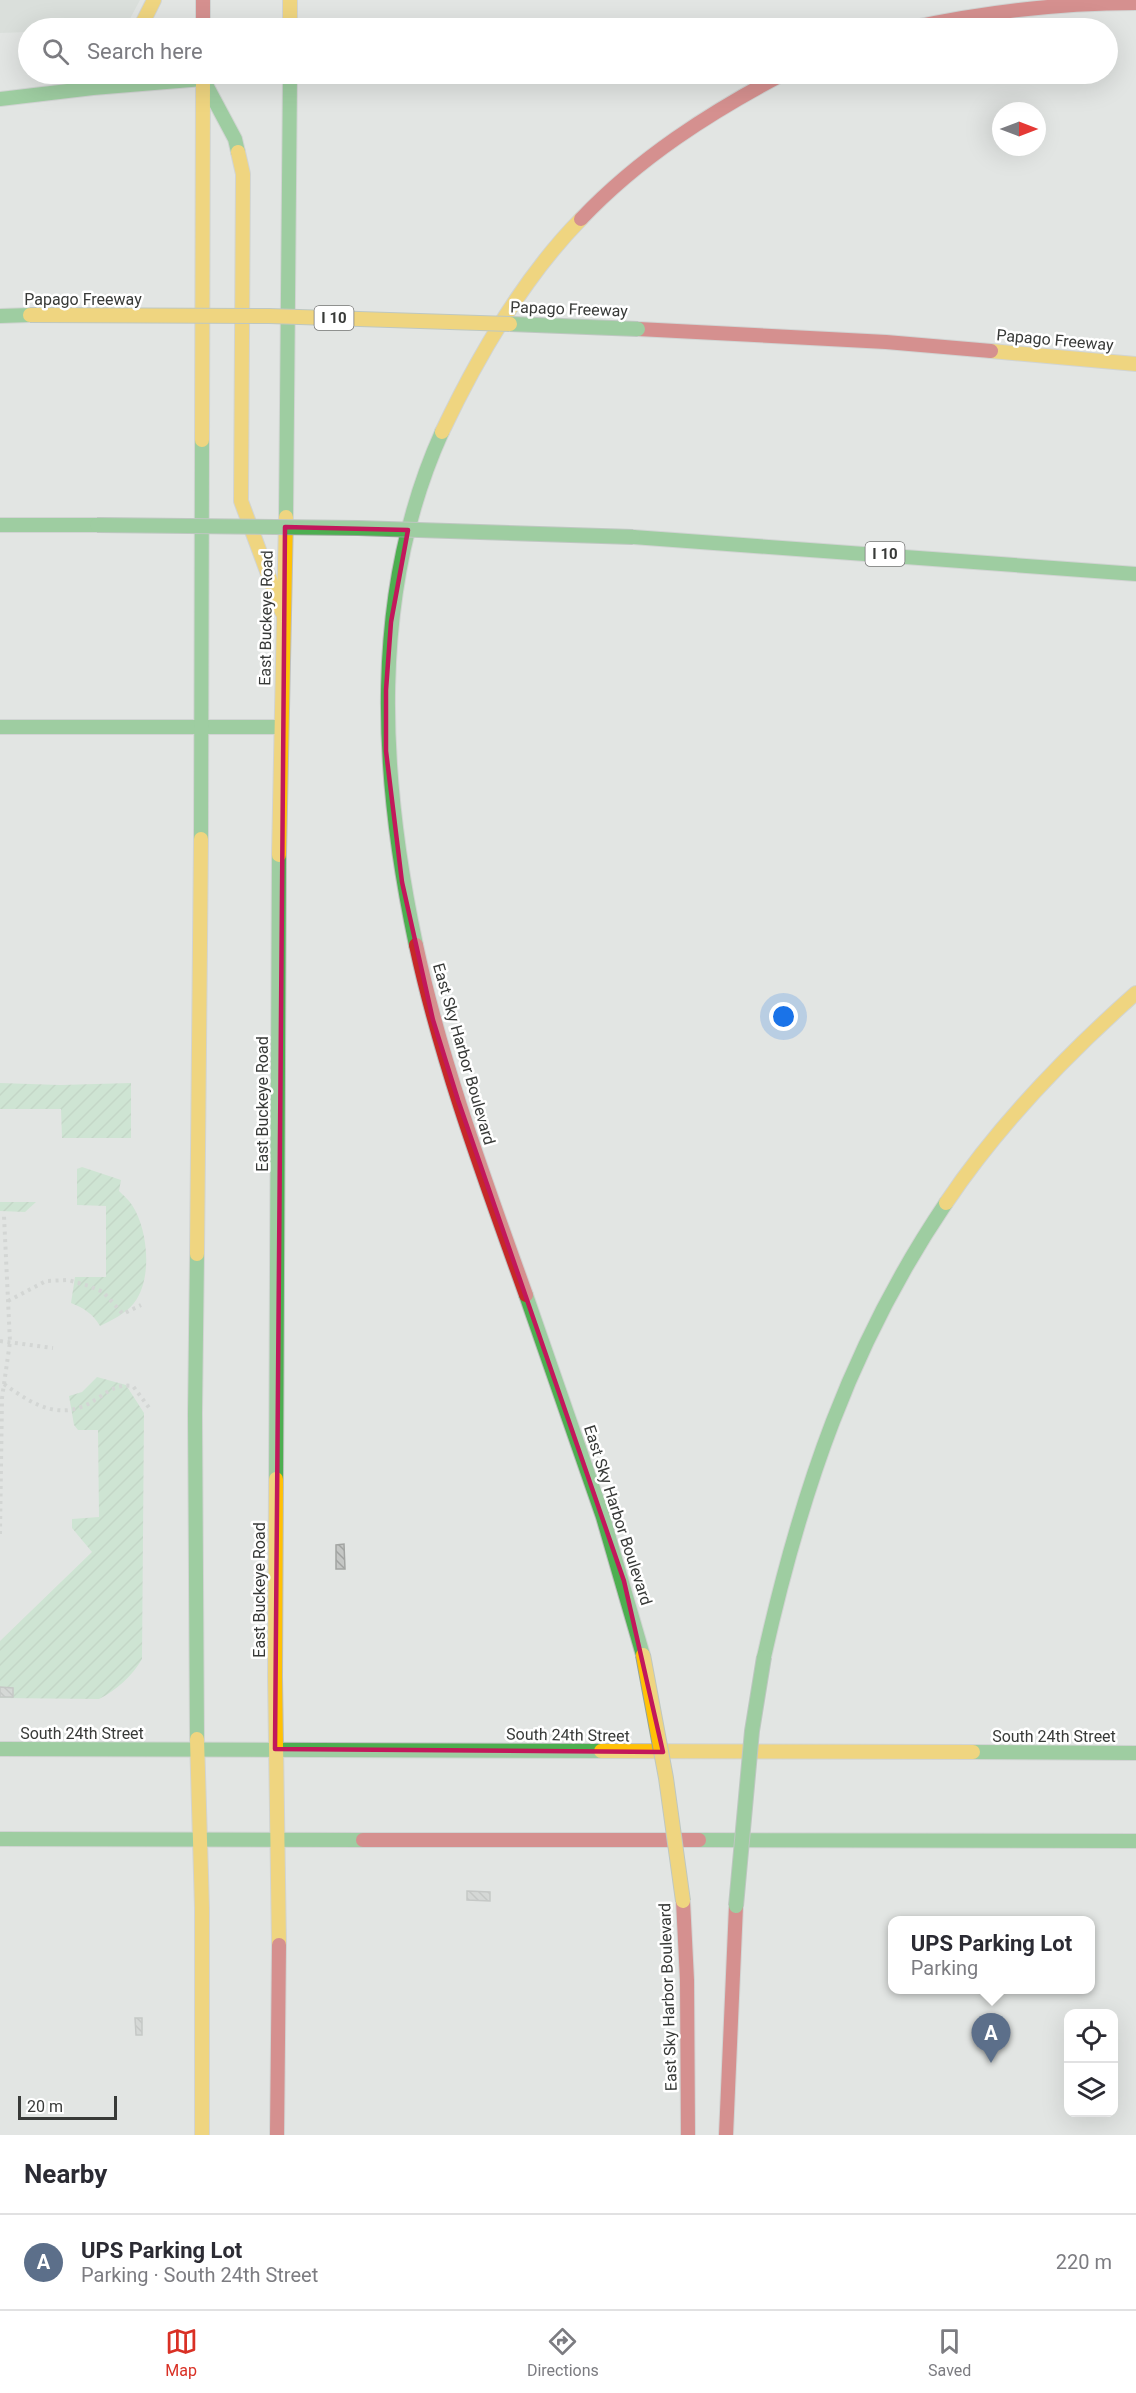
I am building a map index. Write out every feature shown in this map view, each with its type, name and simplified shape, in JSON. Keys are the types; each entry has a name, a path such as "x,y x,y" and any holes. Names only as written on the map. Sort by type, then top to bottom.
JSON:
{"main road":[{"path":"145,18 154,0"},
{"path":"203,0 203,18"},
{"path":"290,0 290,18"},
{"path":"961,18 1059,5 1136,3"},
{"path":"17,96 46,84"},
{"path":"0,99 130,84"},
{"path":"202,2135 202,1908 195,1414 200,1076 203,84"},
{"path":"207,84 235,139 243,174 241,501 282,612"},
{"name":"East Buckeye Road","path":"277,2135 279,1908 275,1749 280,726 288,422 290,84"},
{"name":"East Sky Harbor Boulevard","path":"688,2135 687,1980 682,1901 660,1735 624,1581 601,1508 483,1174 434,1020 402,882 392,816 386,751 386,690 391,622 400,559 418,493 441,434 469,379 547,258 593,207 639,166 690,127 740,95 763,84"},
{"name":"Papago Freeway","path":"0,316 269,316 638,329 886,342 1136,364"},
{"name":"I 10","path":"0,525 358,528 633,537 1136,574"},
{"path":"0,727 280,726"},
{"path":"726,2135 736,1906 752,1731 764,1657 792,1541 813,1471 836,1407 890,1295 961,1180 1000,1131 1081,1042 1136,993"},
{"name":"South 24th Street","path":"0,1749 1136,1753"},
{"path":"0,1839 1136,1841"},
{"path":"736,1906 743,2070"}],"path":[{"path":"0,1534 2,1398 10,1342 4,1216"},
{"path":"8,1301 46,1281 59,1280 89,1286 103,1292 123,1314 141,1305"},
{"path":"0,1341 53,1348"},
{"path":"4,1384 34,1404 46,1409 69,1410 83,1407 111,1388 133,1386 150,1409"}],"highlighted area":[{"path":"285,527 408,530 391,622 386,690 386,751 402,882 433,1020 458,1100 624,1581 663,1752 275,1749"}],"shaded area":[{"path":"0,0 140,0 130,18 18,18 18,32 0,33"}],"green space":[{"path":"0,1083 60,1085 131,1083 131,1138 62,1138 61,1109 0,1109"},
{"path":"82,1167 121,1180 119,1191 131,1203 145,1240 146,1268 140,1293 127,1310 100,1326 88,1312 71,1303 75,1277 106,1277 106,1206 77,1205 77,1169"},
{"path":"0,1202 36,1202 25,1212 0,1211"},
{"path":"97,1377 126,1385 144,1413 142,1659 124,1682 99,1699 0,1698 0,1641 92,1552 72,1528 72,1519 99,1517 98,1430 78,1430 74,1425 69,1396 82,1392"}],"building":[{"path":"344,1544 345,1569 336,1569 336,1545"},
{"path":"0,1687 13,1688 13,1697 0,1697"},
{"path":"467,1891 490,1892 490,1901 467,1900"},
{"path":"135,2018 142,2018 142,2035 136,2035"}],"traffic: fast":[{"path":"0,99 142,84"},
{"path":"206,84 235,139 238,152"},
{"path":"286,517 290,84"},
{"path":"0,316 30,315"},
{"path":"510,324 638,329"},
{"path":"416,945 395,816 389,751 388,686 392,621 402,557 418,494 442,432"},
{"path":"201,839 202,440"},
{"path":"0,525 97,525"},
{"path":"97,525 358,528 633,537"},
{"path":"633,537 1136,574"},
{"path":"0,727 280,727"},
{"path":"276,1479 279,855"},
{"path":"764,1657 795,1536 833,1421 882,1311 946,1203"},
{"path":"197,1254 195,1414 197,1739"},
{"path":"526,1295 603,1517 643,1655"},
{"path":"736,1906 752,1731 764,1657"},
{"path":"0,1749 601,1751"},
{"path":"973,1752 1136,1753"},
{"path":"0,1839 363,1840"},
{"path":"699,1840 1136,1841"}],"traffic: slow":[{"path":"145,18 154,0"},
{"path":"290,0 290,18"},
{"path":"202,440 203,84"},
{"path":"238,152 243,174 241,501 282,612"},
{"path":"442,432 470,376 503,320 540,267 581,219"},
{"path":"30,315 269,316 510,324"},
{"path":"991,351 1136,364"},
{"path":"279,855 286,517"},
{"path":"197,1254 201,839"},
{"path":"946,1203 988,1146 1034,1092 1136,993"},
{"path":"276,1479 275,1677 279,1945"},
{"path":"643,1655 666,1778 683,1901"},
{"path":"197,1739 202,1908 202,2135"},
{"path":"601,1751 973,1752"}],"traffic: jam":[{"path":"203,0 203,18"},
{"path":"961,18 1079,5 1136,3"},
{"path":"581,219 627,176 676,138 765,84"},
{"path":"638,329 886,342 991,351"},
{"path":"416,945 451,1078 526,1295"},
{"path":"363,1840 699,1840"},
{"path":"683,1901 687,1980 688,2135"},
{"path":"726,2135 736,1906"},
{"path":"277,2135 279,1945"}],"place":[{"name":"UPS Parking Lot","path":"991,2063"}]}
